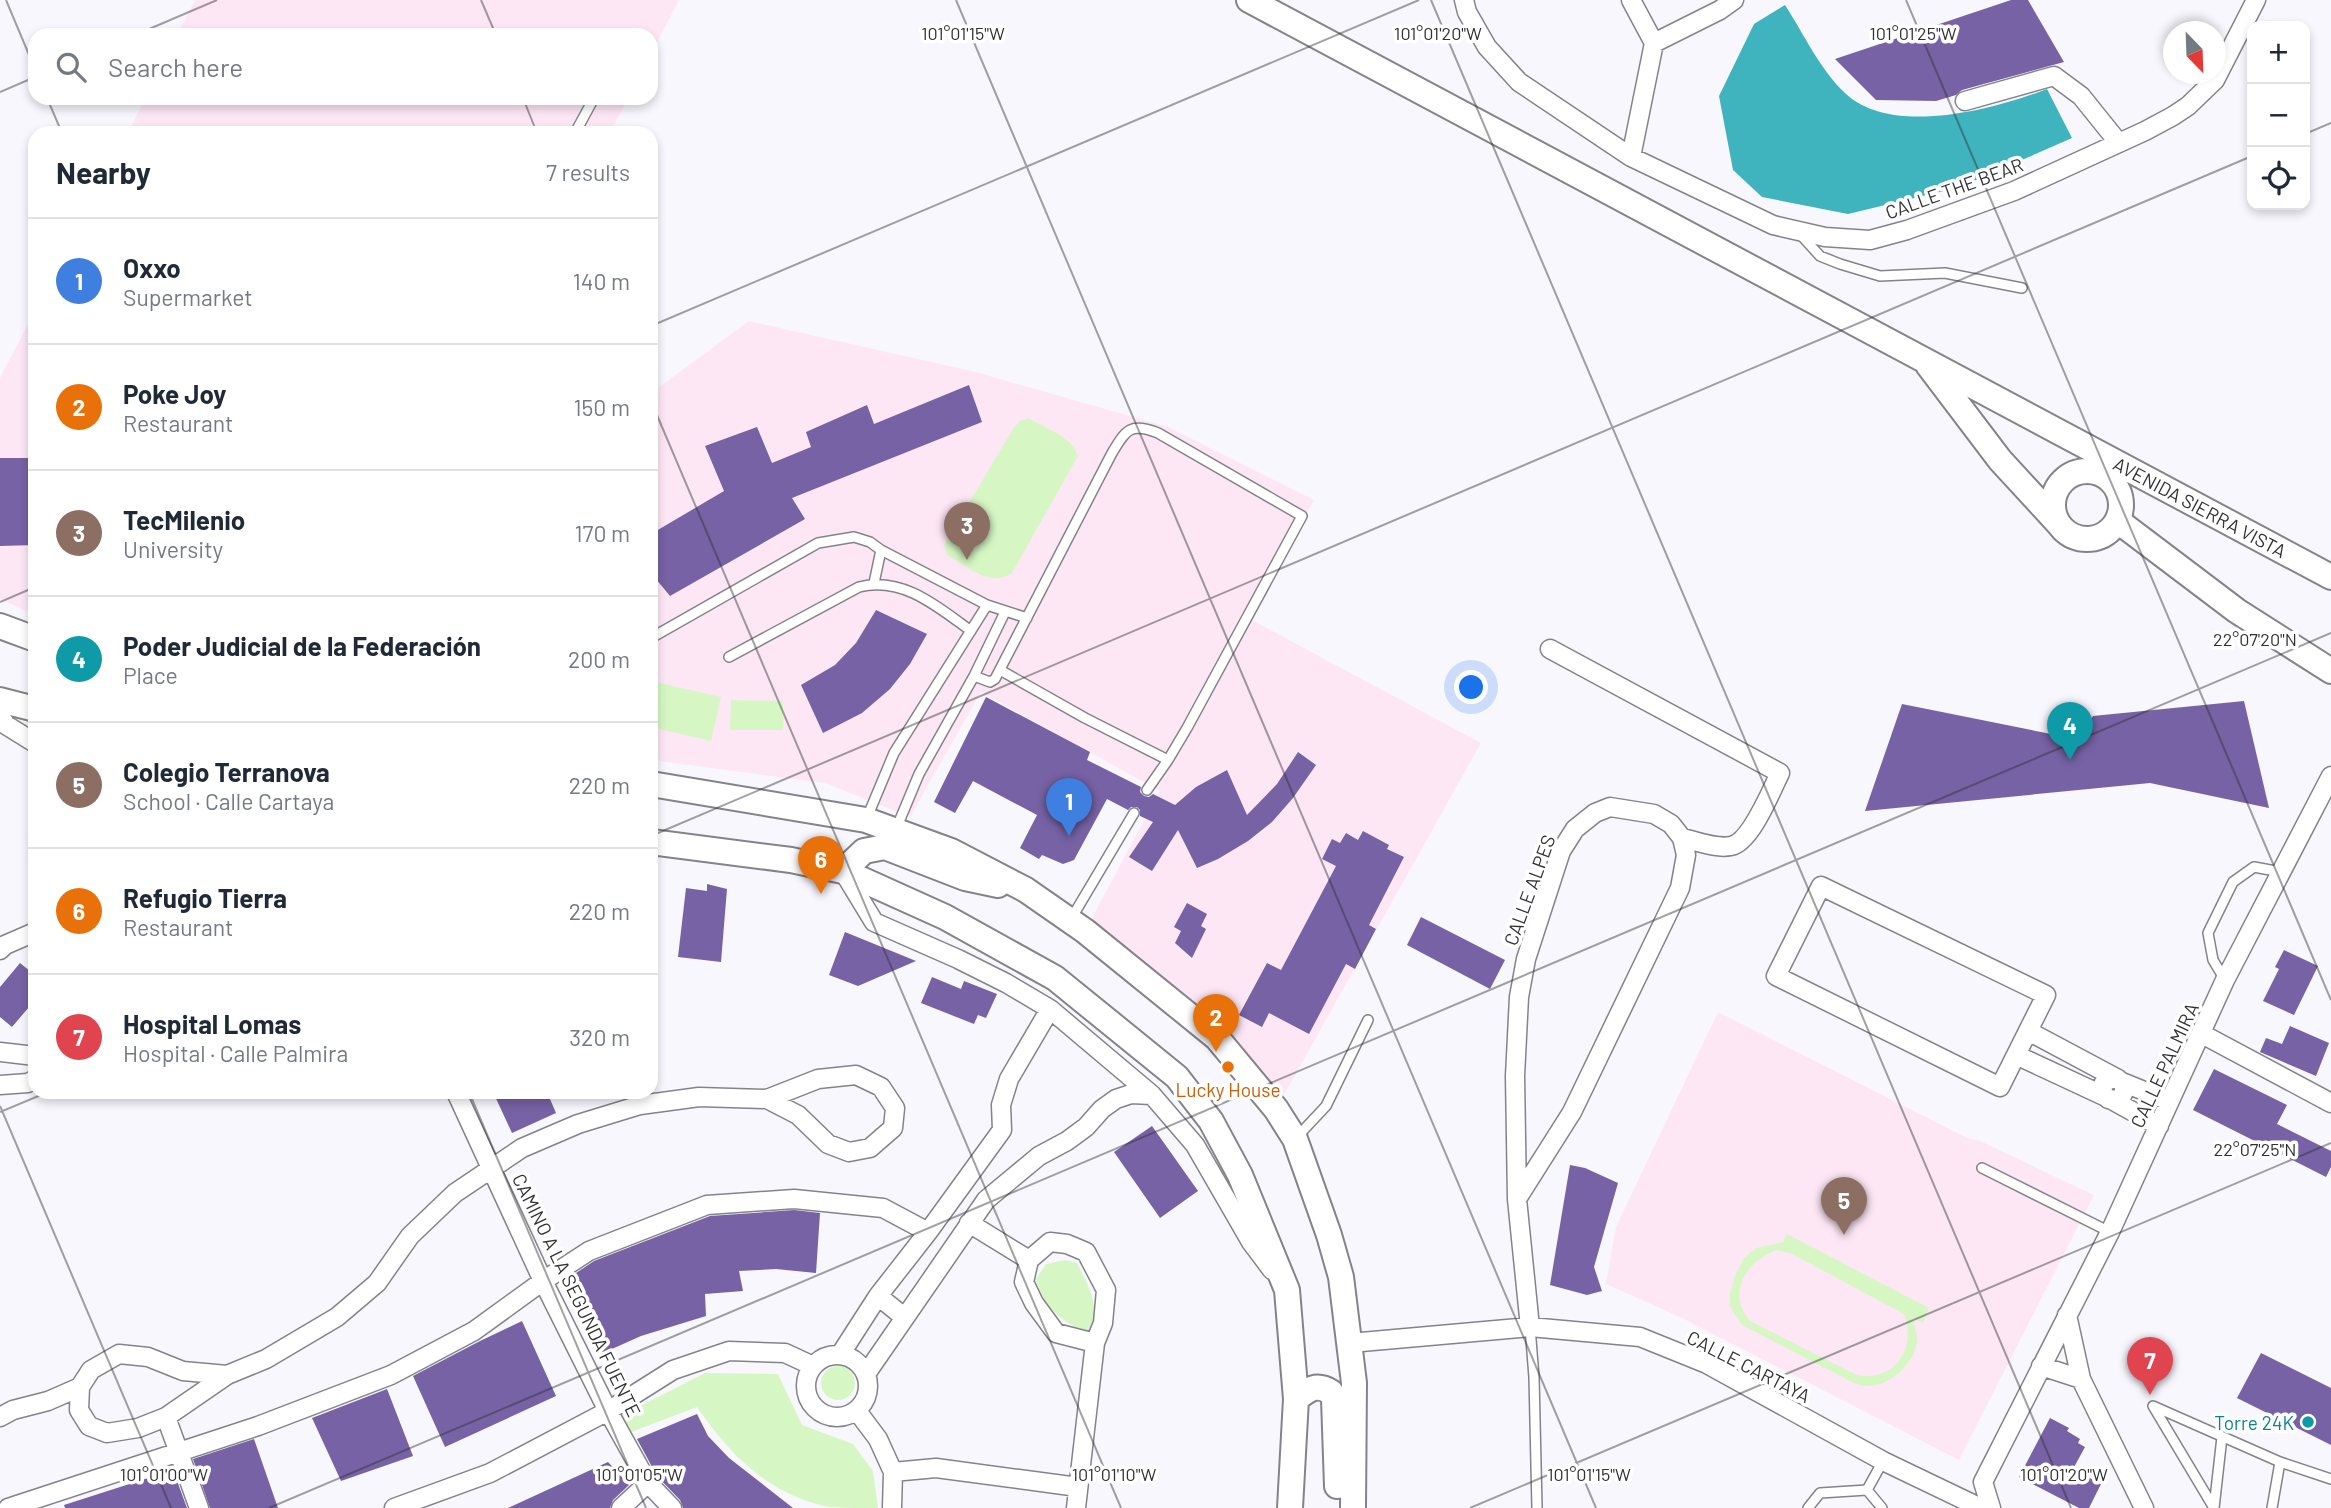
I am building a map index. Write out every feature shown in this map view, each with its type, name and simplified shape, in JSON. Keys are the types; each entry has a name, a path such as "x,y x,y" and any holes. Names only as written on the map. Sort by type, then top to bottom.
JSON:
{"main road":[{"name":"AVENIDA SIERRA VISTA","path":"1249,0 2331,577"},
{"path":"1924,360 2000,460 2070,535 2091,539 2111,530 2118,521 2122,500 2112,480 2091,470 2068,476 2060,484 2053,506 2059,523"},
{"path":"2118,521 2237,611 2331,671"},
{"path":"0,626 28,636"},
{"path":"0,700 28,707"},
{"path":"658,785 866,820 951,851 1026,890 1070,920 1217,1038 1276,1109 1294,1139 1335,1256 1341,1277 1354,1382 1353,1508"},
{"path":"658,843 791,860 843,871 945,917 1055,978 1177,1077 1211,1121 1240,1175 1287,1290 1296,1399 1290,1508"},
{"path":"843,871 864,851 885,847 965,878 1026,890"},
{"path":"1296,1399 1309,1388 1317,1386 1331,1392 1334,1399 1338,1508"}],"street":[{"name":"CALLE THE BEAR","path":"1464,0 1467,12 1487,47 1519,82 1631,157 1773,225 1825,237 1870,240 1908,230 2014,191 2173,116 2203,92 2220,71 2256,0"},
{"path":"1631,0 1654,43 1631,157"},
{"path":"1654,43 1720,10 1734,0"},
{"path":"1965,101 2054,76 2081,96 2118,142"},
{"path":"1517,1199 1572,1112 1680,888 1686,855 1682,838 1717,846 1734,845 1747,835 1780,773 1550,649"},
{"path":"0,716 6,725 28,739"},
{"name":"CALLE PALMIRA","path":"2067,1315 2110,1232 2225,981 2281,872 2325,800 2331,776"},
{"name":"CALLE ALPES","path":"1530,1327 1517,1199 1515,1076 1519,998 1525,959 1561,851 1575,829 1595,813 1610,807 1654,814 1671,824 1682,838"},
{"path":"843,871 874,922 958,959 1050,1009 1152,1095 1195,1145 1251,1242 1287,1290"},
{"path":"1821,886 2046,995 2028,1031 2000,1087 1776,976 1821,886"},
{"path":"0,950 28,935"},
{"path":"840,1355 878,1296 1002,1130 1001,1105 1009,1079 1050,1009"},
{"path":"2028,1031 2120,1080 2169,1101"},
{"path":"2203,1034 2331,1102"},
{"path":"0,1052 28,1055"},
{"path":"2016,1055 2108,1098 2159,1126"},
{"path":"227,1375 183,1371 148,1357 119,1354 91,1370 80,1387 79,1410 89,1426 107,1433 138,1428 166,1417 227,1375 266,1359 337,1317 377,1283 410,1236 455,1193 522,1148 578,1124 640,1105 699,1097 767,1099 818,1079 856,1075 881,1087 895,1108 893,1128 870,1148 849,1152 828,1144 797,1115 767,1099"},
{"path":"2108,1098 2123,1094 2125,1090 2120,1080"},
{"path":"0,1085 28,1083"},
{"path":"866,1374 986,1200 1039,1156 1086,1127 1102,1109 1116,1099 1131,1094 1152,1095"},
{"name":"CAMINO A LA SEGUNDA FUENTE","path":"459,1099 543,1281 608,1411 648,1483 672,1508"},
{"path":"964,1184 986,1200"},
{"path":"8,1508 258,1426 391,1375 474,1331 589,1251 708,1205 794,1199 883,1208 928,1232"},
{"path":"970,1223 1029,1260"},
{"path":"1076,1508 1095,1343 1102,1323 1106,1290 1086,1252 1067,1244 1050,1242 1029,1260 1024,1282 1034,1303 1056,1333 1095,1343"},
{"path":"878,1296 904,1317"},
{"path":"1990,1508 1983,1482 2067,1315"},
{"path":"2067,1315 2081,1379 2144,1508"},
{"name":"CALLE CARTAYA","path":"1350,1343 1530,1327 1640,1337 1707,1364 1883,1461 1981,1508"},
{"path":"394,1508 490,1473 608,1411 673,1370 729,1351 785,1353 813,1366"},
{"path":"840,1355 860,1365 866,1374 868,1394 857,1411 845,1417 832,1418 820,1413 810,1404 806,1391 807,1378 813,1366 830,1356 840,1355"},
{"path":"2041,1366 2081,1379"},
{"path":"0,1417 80,1387"},
{"path":"857,1411 878,1439 893,1472 892,1508"},
{"path":"166,1417 199,1508"},
{"path":"893,1472 936,1468 1078,1487"},
{"path":"1947,1492 1983,1482"},
{"path":"621,1508 648,1483"}],"lane":[{"path":"579,126 590,105"},
{"path":"1797,232 1820,256 1880,276 1945,273 2022,288"},
{"path":"974,676 990,682 995,679 1112,453 1125,432 1132,428 1144,427 1158,433 1302,516 1168,760 1147,790"},
{"path":"658,634 818,543 854,537 870,542 987,606 1027,618"},
{"path":"874,583 881,550"},
{"path":"729,657 859,587 874,583 890,584 929,600 971,631"},
{"path":"866,820 894,753 987,606"},
{"path":"895,830 919,774 974,676 1005,612"},
{"path":"1000,670 1085,718 1168,760"},
{"path":"1070,920 1134,813"},
{"path":"2225,981 2213,960 2208,933 2233,881 2254,867 2281,872"},
{"path":"1294,1139 1326,1106 1368,1020"},
{"path":"1982,1168 2110,1232"},
{"name":"CALLE ALPES","path":"1530,1327 1537,1508"},
{"path":"2222,1437 2214,1508 2153,1406 2280,1462 2331,1479"},
{"path":"1867,1490 1883,1461"},
{"path":"2272,1508 2280,1462"},
{"path":"1808,1508 1820,1493 1867,1490"},
{"path":"1867,1490 1882,1508"}],"shaded area":[{"path":"195,0 679,0 658,40 658,28 181,28"},
{"path":"142,105 624,105 614,126 131,126"},
{"path":"749,321 972,371 1168,427 1314,500 1250,619 1481,743 1276,1109 1085,931 1160,791 981,692 910,817 825,783 658,761 658,388"},
{"path":"28,324 28,612 0,599 0,378"},
{"path":"1718,1012 1967,1138 1980,1141 2094,1195 1959,1460 1682,1318 1606,1284 1616,1227"}],"green space":[{"path":"1028,418 1064,438 1078,456 1012,573 1004,577 987,577 947,555 944,545 1013,429 1020,421"},
{"path":"658,683 721,697 711,741 658,729"},
{"path":"731,700 783,701 783,730 730,730"},
{"path":"1787,1234 1929,1308 1923,1323 1912,1318 1917,1337 1916,1348 1901,1371 1877,1385 1860,1385 1742,1325 1730,1305 1735,1275 1744,1258 1756,1248 1783,1242","holes":["1777,1250 1792,1254 1904,1314 1907,1327 1905,1350 1892,1368 1870,1376 1857,1375 1750,1321 1740,1300 1743,1279 1756,1262 1766,1255"]},
{"path":"1065,1260 1077,1263 1092,1297 1094,1315 1087,1333 1054,1312 1036,1279 1046,1264"},
{"path":"838,1366 850,1371 855,1383 850,1395 838,1400 826,1395 821,1383 826,1371"},
{"path":"705,1373 778,1374 802,1425 853,1444 873,1471 878,1508 829,1507 807,1501 770,1483 737,1457 697,1407 626,1434 619,1417"}],"water":[{"path":"1785,5 1828,74 1846,94 1866,107 1890,114 1916,117 1944,115 1973,111 2047,89 2072,138 1960,187 1848,214 1762,197 1733,170 1719,96 1754,24"}],"building":[{"path":"2011,0 2028,0 2064,62 1962,90 1956,95 1936,101 1876,100 1835,59"},
{"path":"969,385 982,422 792,498 805,519 670,596 658,581 658,530 724,491 705,446 757,427 772,463 811,447 806,432 867,405 874,424"},
{"path":"0,458 28,458 28,545 0,546"},
{"path":"876,610 927,634 910,664 890,689 862,713 823,733 801,685 835,665 856,643"},
{"path":"986,697 1090,752 1087,760 1141,787 1140,792 1144,796 1153,794 1175,805 1196,787 1227,770 1247,815 1277,784 1298,752 1316,765 1272,822 1248,841 1197,868 1178,830 1152,871 1129,857 1153,822 1140,816 1137,807 1128,810 1107,799 1074,860 1063,864 1042,855 1039,859 1020,848 1037,815 973,781 955,813 934,802"},
{"path":"2244,701 2269,808 2150,783 1865,811 1902,704 2061,736 2082,733 2093,716"},
{"path":"1363,831 1389,845 1387,849 1404,857 1369,925 1376,929 1355,969 1346,964 1309,1034 1269,1013 1262,1027 1239,1015 1267,963 1281,970 1336,866 1322,859 1332,839 1340,843 1346,833 1358,840"},
{"path":"707,884 727,889 721,962 678,957 686,888 707,891"},
{"path":"1187,903 1207,914 1201,926 1206,929 1192,958 1175,943 1181,931 1174,927"},
{"path":"1421,917 1505,960 1490,989 1407,945"},
{"path":"845,932 916,961 858,986 829,975"},
{"path":"2284,950 2318,966 2294,1015 2263,1001 2279,969 2275,967"},
{"path":"20,963 28,969 28,1008 12,1027 0,1017 0,987"},
{"path":"932,977 961,989 964,981 997,994 986,1018 978,1015 974,1024 921,1003"},
{"path":"2290,1026 2329,1043 2316,1076 2260,1052 2266,1038 2282,1044"},
{"path":"2214,1069 2287,1105 2277,1124 2331,1151 2331,1167 2326,1177 2193,1110"},
{"path":"496,1099 550,1099 556,1113 512,1133"},
{"path":"1152,1126 1198,1191 1160,1218 1114,1152"},
{"path":"1570,1165 1585,1168 1618,1183 1594,1267 1602,1291 1587,1295 1550,1285"},
{"path":"794,1210 820,1213 816,1273 776,1269 739,1271 743,1291 705,1294 706,1316 641,1336 603,1353 564,1281 594,1261 710,1216"},
{"path":"522,1321 556,1396 445,1447 413,1376"},
{"name":"Torre 24K","path":"2261,1353 2331,1388 2331,1445 2237,1398"},
{"path":"387,1389 413,1456 341,1481 312,1418"},
{"path":"697,1414 708,1436 729,1458 793,1508 683,1508 680,1500 657,1476 637,1439"},
{"path":"2050,1418 2069,1428 2067,1431 2080,1439 2078,1443 2085,1447 2073,1469 2101,1484 2089,1508 2079,1508 2019,1477"},
{"path":"254,1439 278,1508 210,1508 193,1459"},
{"path":"608,1462 629,1485 613,1500 610,1508 508,1508"},
{"path":"173,1470 187,1508 65,1508 64,1505"}],"place":[{"name":"TecMilenio","path":"967,560"},
{"name":"Poder Judicial de la Federación","path":"2070,760"},
{"name":"Oxxo","path":"1069,836"},
{"name":"Refugio Tierra","path":"821,894"},
{"name":"Poke Joy","path":"1216,1052"},
{"name":"Lucky House","path":"1228,1067"},
{"name":"Colegio Terranova","path":"1844,1235"},
{"name":"Hospital Lomas","path":"2150,1395"},
{"name":"Torre 24K","path":"2308,1422"}]}
